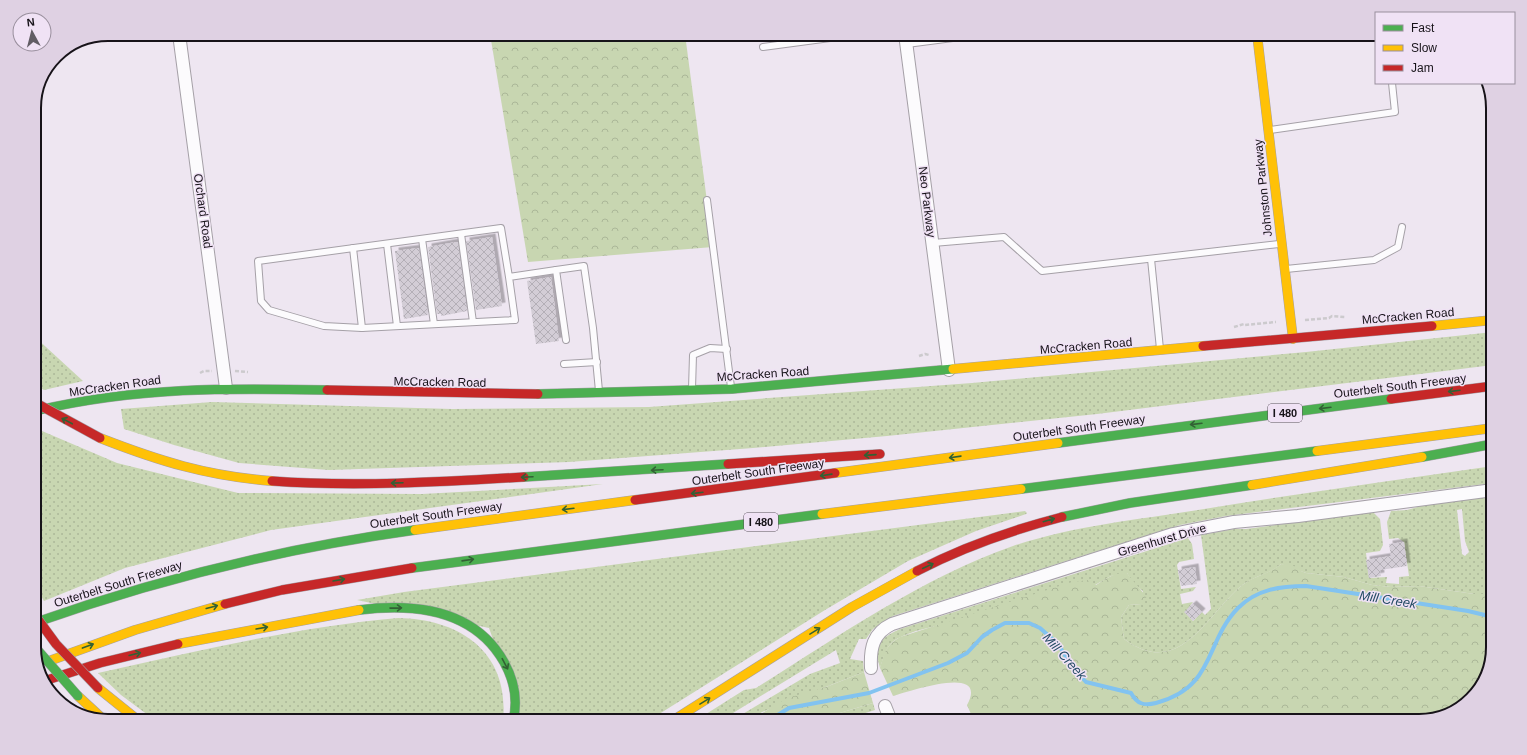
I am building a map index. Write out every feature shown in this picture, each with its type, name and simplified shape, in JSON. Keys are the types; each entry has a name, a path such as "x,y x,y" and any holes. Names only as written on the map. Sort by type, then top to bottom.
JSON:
{"main road":[{"name":"Johnston Parkway","path":"1258,41 1270,130 1281,243 1293,339"},
{"name":"McCracken Road","path":"41,410 101,397 172,390 226,388 434,394 599,394 732,389 1486,321"},
{"name":"Outerbelt South Freeway","path":"41,621 157,583 295,549 411,530 777,482 1077,440 1486,387"},
{"path":"41,406 100,438 155,459 207,473 261,480 312,484 486,480 708,467 888,454"},
{"name":"I 480","path":"43,662 135,630 213,607 282,590 377,573 1486,429"},
{"path":"928,451 1077,440"},
{"path":"683,714 874,594 965,548 1014,530 1061,517 1118,505 1342,471 1486,445"},
{"path":"50,679 92,665 221,635 358,611 388,608 419,608 438,612 462,620 482,633 497,649 508,669 512,682 515,705 514,714"},
{"path":"41,624 56,644 98,688 130,714"},
{"path":"41,654 78,696 96,713"}],"street":[{"name":"Orchard Road","path":"180,41 226,388"},
{"name":"Neo Parkway","path":"906,41 949,370"},
{"name":"Greenhurst Drive","path":"872,668 871,649 873,641 878,634 892,624 1173,534 1234,522 1298,516 1486,491"},
{"path":"885,706 888,714"}],"lane":[{"path":"763,47 808,41"},
{"path":"1270,130 1395,112 1392,84"},
{"path":"707,200 732,389"},
{"path":"1284,269 1374,260 1398,247 1402,227"},
{"path":"501,228 515,320 362,328 324,326 270,310 261,301 258,261 422,239 501,228"},
{"path":"461,234 473,322"},
{"path":"933,243 1004,238 1042,271 1281,243"},
{"path":"422,239 434,324"},
{"path":"387,244 397,326"},
{"path":"353,248 362,328"},
{"path":"1151,259 1160,351"},
{"path":"509,277 584,266 599,394"},
{"path":"556,270 566,340"},
{"path":"692,391 693,355 710,348 727,349"},
{"path":"564,364 596,362"}],"path":[{"path":"913,358 925,354 927,355"},
{"path":"239,371 252,373"}],"green space":[{"path":"491,41 686,41 713,247 528,262"},
{"path":"1486,333 1486,366 1097,414 887,436 569,462 329,470 239,463 124,429 121,409 212,402 452,409 649,407 972,383 1306,352"},
{"path":"41,342 83,381 44,390 41,388"},
{"path":"41,431 117,463 238,493 422,494 603,484 271,530 125,568 44,601 41,596"},
{"path":"1486,467 1486,484 1226,516 1180,525 893,616 873,629 866,639 859,639 850,659 863,661 864,672 759,714 743,714 810,674 840,663 836,650 731,714 706,714 744,690 756,688 849,629 913,592 979,559 1013,546 1058,533 1082,528"},
{"path":"1486,496 1486,594 1474,594 1419,586 1391,587 1372,585 1344,577 1306,573 1281,564 1241,586 1190,639 1176,648 1161,652 1143,650 1124,639 1121,617 1129,605 1141,604 1143,591 1133,583 1127,573 1111,576 1095,585 907,634 891,643 880,668 877,653 880,643 887,636 900,629 1188,538 1192,544 1194,559 1179,562 1177,565 1181,589 1196,587 1193,591 1180,594 1182,604 1193,602 1185,612 1193,621 1202,612 1205,615 1211,609 1201,535 1234,529 1246,529 1373,512 1380,519 1383,545 1380,551 1366,553 1369,578 1387,577 1386,583 1399,584 1399,577 1409,576 1404,542 1398,538 1389,539 1387,522 1391,511 1407,510 1421,506","holes":["1462,509 1465,541 1469,552 1465,556 1462,554 1457,510"]},
{"path":"1025,511 1027,513 976,531 908,561 825,610 659,714 520,714 489,628 357,600 404,592"},
{"path":"1281,564 1299,567 1301,571 1306,573 1344,577 1372,585 1391,587 1419,586 1474,594 1486,594 1485,660 1475,684 1463,697 1452,705 1436,712 1419,714 971,714 967,705 971,692 967,685 958,683 944,683 893,696 880,668 888,647 900,637 1072,582 1089,580 1096,585 1110,576 1123,573 1127,573 1147,599 1141,604 1129,605 1121,617 1124,639 1143,650 1161,652 1176,648 1190,639 1241,586"},
{"path":"398,618 421,620 442,625 461,633 477,644 489,659 498,676 503,697 503,714 147,714 121,695 98,673 210,648 322,627"},
{"path":"864,672 873,703 836,714 761,714 787,698 826,687"},
{"path":"873,703 875,710 862,714 836,714"}],"building":[{"path":"492,237 502,306 476,310 466,241"},
{"path":"458,242 467,311 441,316 441,314 437,314 428,247"},
{"path":"419,248 428,315 404,319 395,251"},
{"path":"551,277 559,341 536,344 527,281"},
{"path":"1404,542 1407,566 1380,570 1381,576 1369,578 1366,560 1391,556 1389,544"},
{"path":"1195,567 1197,584 1181,586 1178,570"},
{"path":"1193,604 1202,612 1193,621 1184,612"}],"waterway":[{"name":"Mill Creek","path":"779,714 789,708 869,693 948,663 967,653 982,637 1005,623 1029,623 1040,628 1058,644 1071,665 1086,682 1131,693 1138,702 1148,704 1156,703 1175,696 1189,686 1207,663 1219,635 1227,621 1245,602 1270,590 1306,586 1468,611 1486,615"}],"traffic: fast":[{"path":"538,394 732,389 953,369"},
{"path":"41,410 76,402 147,393 218,389 327,390"},
{"path":"1058,443 1391,399"},
{"path":"1422,457 1486,445"},
{"path":"1021,489 1317,451"},
{"path":"524,477 728,464"},
{"path":"1062,517 1130,503 1252,485"},
{"path":"412,568 822,514"},
{"path":"41,621 128,592 222,567 318,546 415,530"},
{"path":"359,610 380,608 421,609 459,620 476,631 491,644 504,662 513,683 515,698 514,714"},
{"path":"41,654 78,696"}],"traffic: slow":[{"path":"1258,41 1293,339"},
{"path":"1432,326 1486,321"},
{"path":"953,369 1203,346"},
{"path":"1317,451 1486,429"},
{"path":"100,438 143,454 184,466 248,479 272,481"},
{"path":"835,473 1058,443"},
{"path":"1252,485 1422,457"},
{"path":"822,514 1021,489"},
{"path":"415,530 635,500"},
{"path":"683,714 852,607 917,571"},
{"path":"49,661 135,630 225,604"},
{"path":"178,644 359,610"},
{"path":"98,688 130,714"},
{"path":"78,696 96,713"}],"traffic: jam":[{"path":"1203,346 1432,326"},
{"path":"1391,399 1486,387"},
{"path":"327,390 538,394"},
{"path":"41,406 100,438"},
{"path":"728,464 880,454"},
{"path":"635,500 835,473"},
{"path":"272,481 366,484 524,477"},
{"path":"917,571 952,554 988,540 1062,517"},
{"path":"225,604 282,590 412,568"},
{"path":"41,624 56,644 98,688"},
{"path":"50,679 100,663 178,644"}]}
